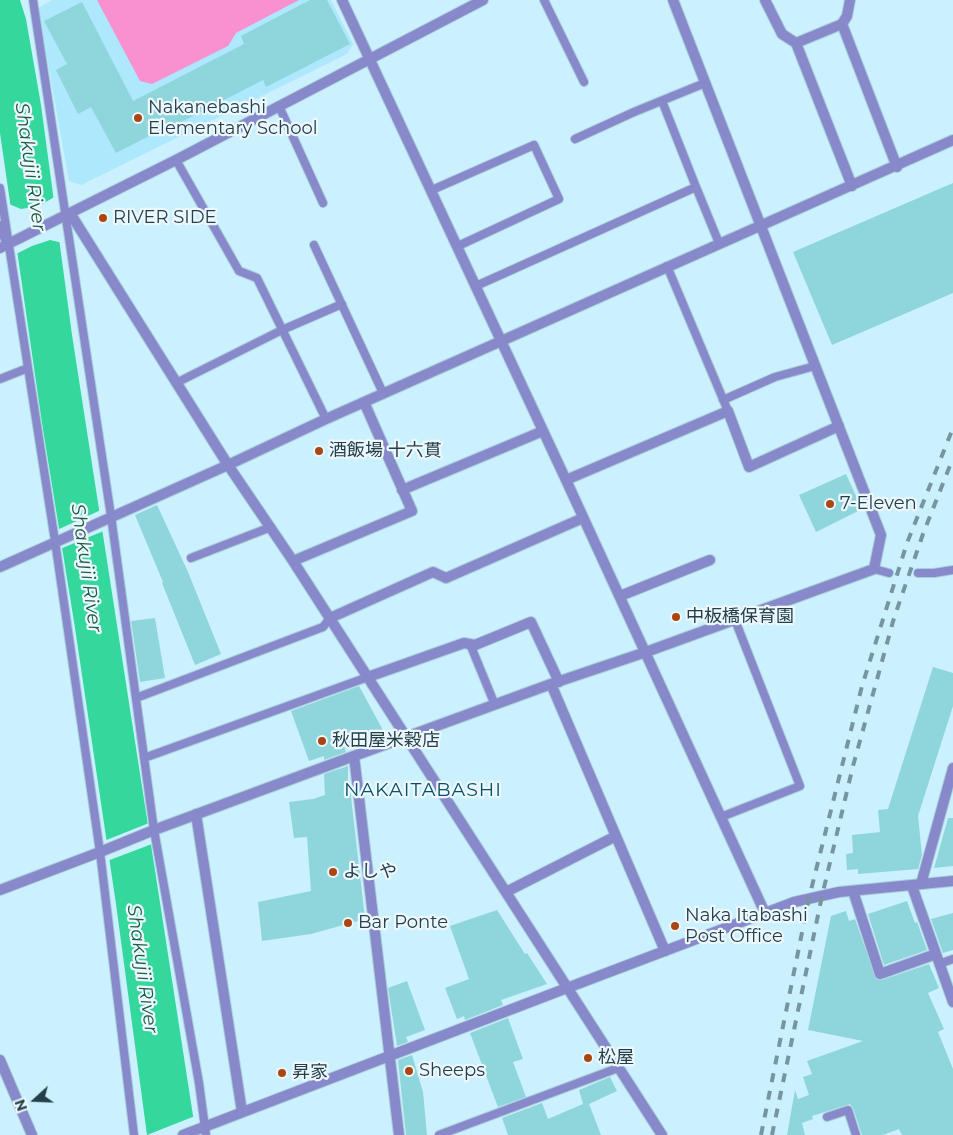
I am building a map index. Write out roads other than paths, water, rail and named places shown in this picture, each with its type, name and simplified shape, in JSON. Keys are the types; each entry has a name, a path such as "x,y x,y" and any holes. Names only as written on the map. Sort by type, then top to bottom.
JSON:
{"street":[{"path":"342,0 458,246 765,913"},
{"path":"0,226 7,245 176,160 483,0"},
{"path":"0,890 196,814 874,569 881,535 673,0"},
{"path":"765,0 782,34 796,43 852,186"},
{"path":"796,43 842,24 847,16 850,0"},
{"path":"842,24 897,167"},
{"path":"0,567 383,393 761,224 897,167 953,140"},
{"path":"65,215 228,465 271,527 662,1135"},
{"path":"293,561 412,511 364,402"},
{"path":"566,480 728,410 749,467 838,426"},
{"path":"402,490 543,431"},
{"path":"330,618 432,572 446,578 583,518"},
{"path":"620,596 710,560"},
{"path":"368,677 464,643 475,645 531,622 616,836 665,951"},
{"path":"354,756 399,1135"},
{"path":"953,768 916,885 953,1002"},
{"path":"196,814 242,1112"},
{"path":"506,892 616,836"},
{"path":"183,1135 205,1130 242,1112 765,913 810,898 853,891 953,881"},
{"path":"853,891 880,974 938,959"},
{"path":"0,1060 32,1135"}],"lane":[{"path":"33,0 111,516 154,830 199,1083 205,1130"},
{"path":"544,0 584,82"},
{"path":"575,139 705,83"},
{"path":"662,101 719,243"},
{"path":"279,106 322,203"},
{"path":"432,190 534,145 560,199 458,246"},
{"path":"176,160 239,271 257,278 326,419"},
{"path":"476,286 696,187"},
{"path":"0,188 7,245 55,541 100,852 134,1135"},
{"path":"314,244 383,393"},
{"path":"667,266 728,410"},
{"path":"176,383 282,330 342,304"},
{"path":"723,400 776,377 815,366"},
{"path":"0,379 28,368"},
{"path":"190,558 271,527"},
{"path":"874,569 889,573"},
{"path":"918,573 953,570"},
{"path":"136,698 324,627 330,618"},
{"path":"721,817 800,786 735,620"},
{"path":"470,644 495,705"},
{"path":"144,758 368,677"},
{"path":"938,959 953,959"},
{"path":"440,1135 618,1068"},
{"path":"827,1117 848,1110 856,1135"}],"water":[{"name":"Shakujii River","path":"0,0 20,0 26,19 41,105 72,335 196,1135 147,1135 116,904 42,423 0,133"}],"railway":[{"path":"761,1135 809,898 862,686 907,543 953,428"},
{"path":"772,1135 822,896 853,766 894,618 923,534 953,458"}],"place":[{"name":"Nakanebashi Elementary School","path":"138,118"},
{"name":"RIVER SIDE","path":"103,218"},
{"name":"酒飯場 十六貫","path":"319,451"},
{"name":"7-Eleven","path":"830,504"},
{"name":"中板橋保育園","path":"676,617"},
{"name":"秋田屋米穀店","path":"322,741"},
{"name":"よしや","path":"333,872"},
{"name":"Bar Ponte","path":"348,923"},
{"name":"Naka Itabashi Post Office","path":"675,926"},
{"name":"松屋","path":"588,1058"},
{"name":"Sheeps","path":"409,1071"},
{"name":"昇家","path":"282,1073"}],"district":[{"name":"NAKAITABASHI","path":"423,790"}]}
